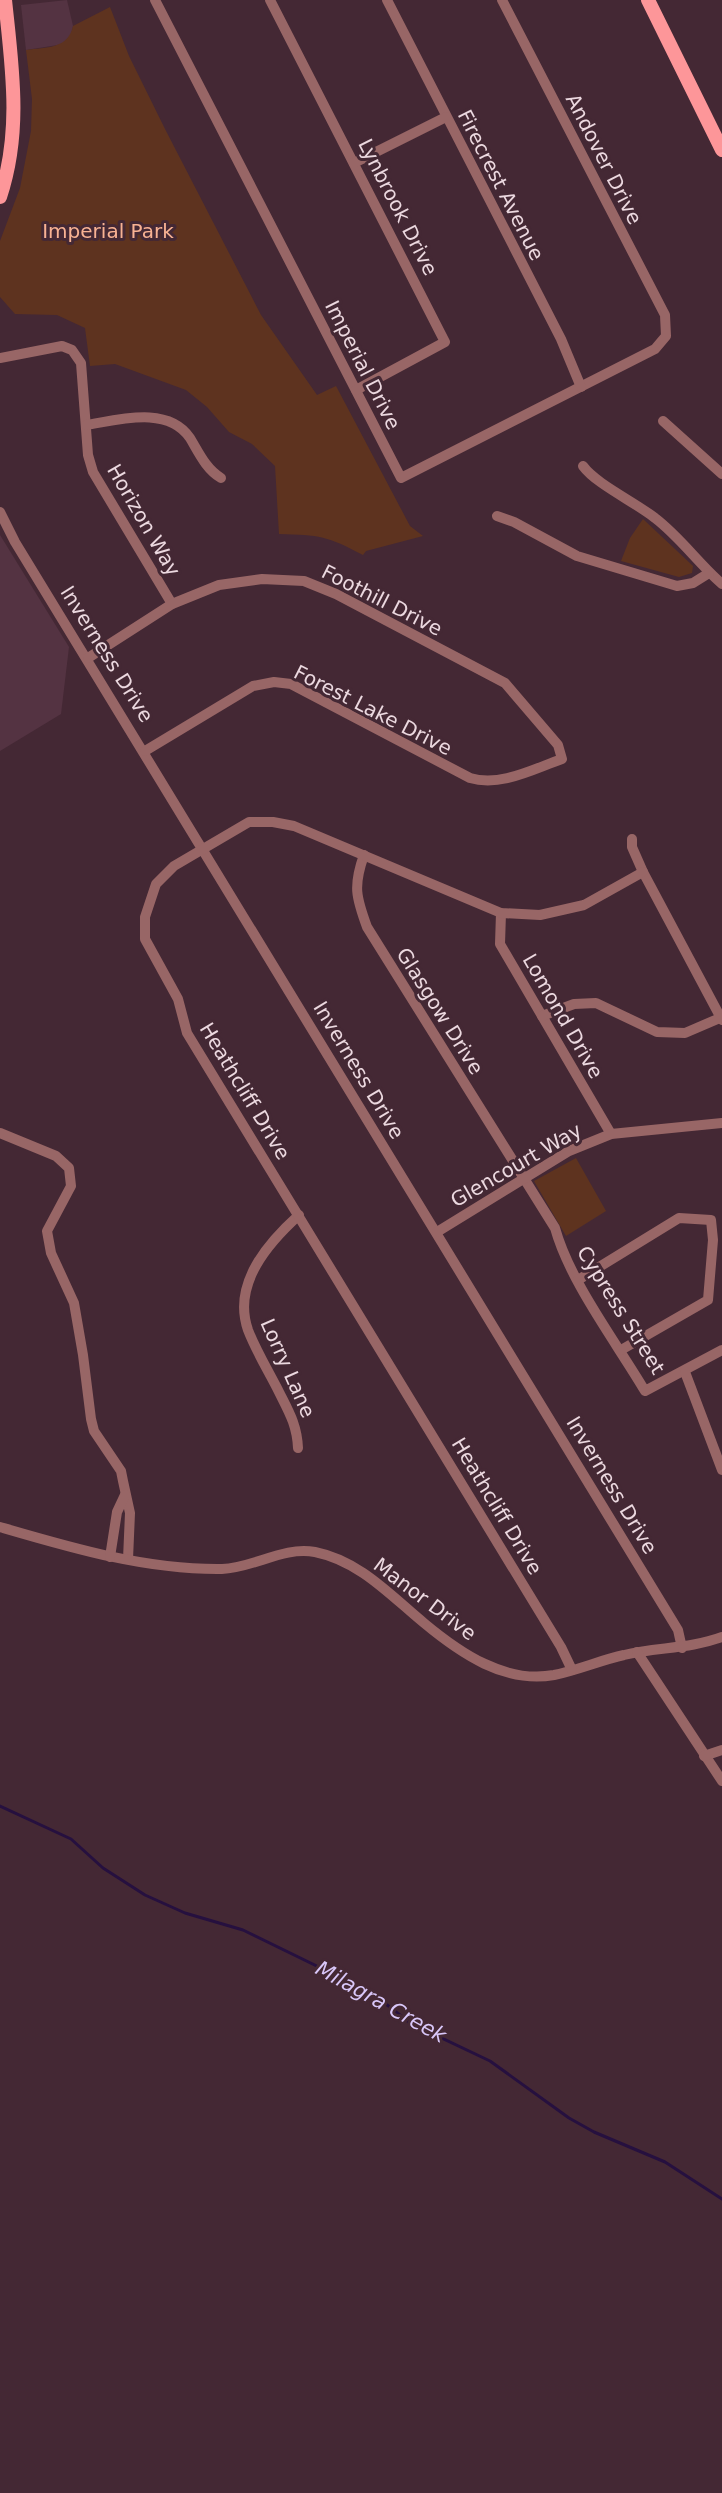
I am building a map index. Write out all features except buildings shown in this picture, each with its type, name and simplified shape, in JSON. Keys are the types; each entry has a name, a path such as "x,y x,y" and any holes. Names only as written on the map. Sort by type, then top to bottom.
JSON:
{"main road":[{"path":"0,197 9,167 15,126 14,81 5,0"},
{"path":"648,0 722,150"}],"street":[{"name":"Imperial Drive","path":"155,0 401,478 655,349 666,336"},
{"name":"Lynbrook Drive","path":"270,0 445,342 356,390"},
{"name":"Firecrest Avenue","path":"388,0 561,339 581,387"},
{"name":"Andover Drive","path":"502,0 665,315 666,336"},
{"path":"354,163 446,117"},
{"name":"Horizon Way","path":"0,358 62,346 72,350 81,363 88,455 93,472 172,604"},
{"path":"86,425 153,417 175,424 188,435 210,471 221,478"},
{"path":"663,421 722,474"},
{"path":"583,466 590,476 620,493 656,519 722,584"},
{"name":"Inverness Drive","path":"0,512 15,542 145,751 678,1630 682,1648"},
{"path":"497,516 514,522 577,556 677,586 693,583 710,573"},
{"name":"Foothill Drive","path":"88,658 172,604 219,585 262,579 304,582 336,594 505,684 558,745 562,759"},
{"name":"Forest Lake Drive","path":"145,751 253,686 274,682 291,684 470,778 483,782 498,781 562,759"},
{"name":"Heathcliff Drive","path":"572,1670 561,1647 187,1033 178,999 145,939 145,917 156,884 174,866 249,822 273,822 294,826 501,913 540,915 584,905 643,872"},
{"path":"542,1016 574,1004 596,1003 657,1032 685,1033 721,1019 643,872 632,847 632,839"},
{"name":"Glasgow Drive","path":"364,855 355,881 357,902 367,927 523,1178"},
{"name":"Lomond Drive","path":"501,913 500,944 610,1134"},
{"name":"Glencourt Way","path":"437,1232 569,1151 610,1134 722,1123"},
{"path":"0,1133 56,1156 69,1168 71,1186 47,1231 51,1253 74,1303 94,1431 121,1471 130,1514 128,1559"},
{"name":"Cypress Street","path":"523,1178 555,1228 559,1243 578,1280 645,1391 685,1372 722,1350"},
{"name":"Lorry Lane","path":"298,1448 297,1429 248,1329 245,1306 247,1285 258,1259 275,1236 299,1215"},
{"path":"578,1280 679,1218 711,1220 713,1240 708,1300 621,1350"},
{"path":"685,1372 722,1470"},
{"path":"110,1557 117,1512 125,1495"},
{"name":"Manor Drive","path":"0,1527 110,1557 221,1569 240,1567 289,1552 314,1552 341,1561 374,1580 452,1645 509,1674 539,1677 637,1652 682,1648 722,1637"},
{"path":"637,1652 722,1781"},
{"path":"704,1756 722,1750"}],"shaded area":[{"path":"67,0 73,26 71,36 64,44 26,50 21,5"},
{"path":"0,535 69,647 61,714 0,751"}],"green space":[{"name":"Imperial Park","path":"110,7 129,56 261,315 317,395 336,386 410,526 423,536 366,551 363,555 323,538 279,534 275,466 252,444 229,432 207,407 186,390 115,364 90,366 85,328 57,315 15,314 0,297 0,241 20,188 31,131 32,99 26,50 56,46 66,39 73,26"},
{"path":"643,519 693,566 692,573 679,577 621,561 630,538"},
{"path":"576,1158 606,1211 566,1236 534,1181"}],"waterway":[{"name":"Milagra Creek","path":"0,1806 71,1839 103,1868 145,1895 185,1913 243,1930 372,1993 410,2023 490,2061 569,2118 594,2132 665,2162 722,2199"}]}
